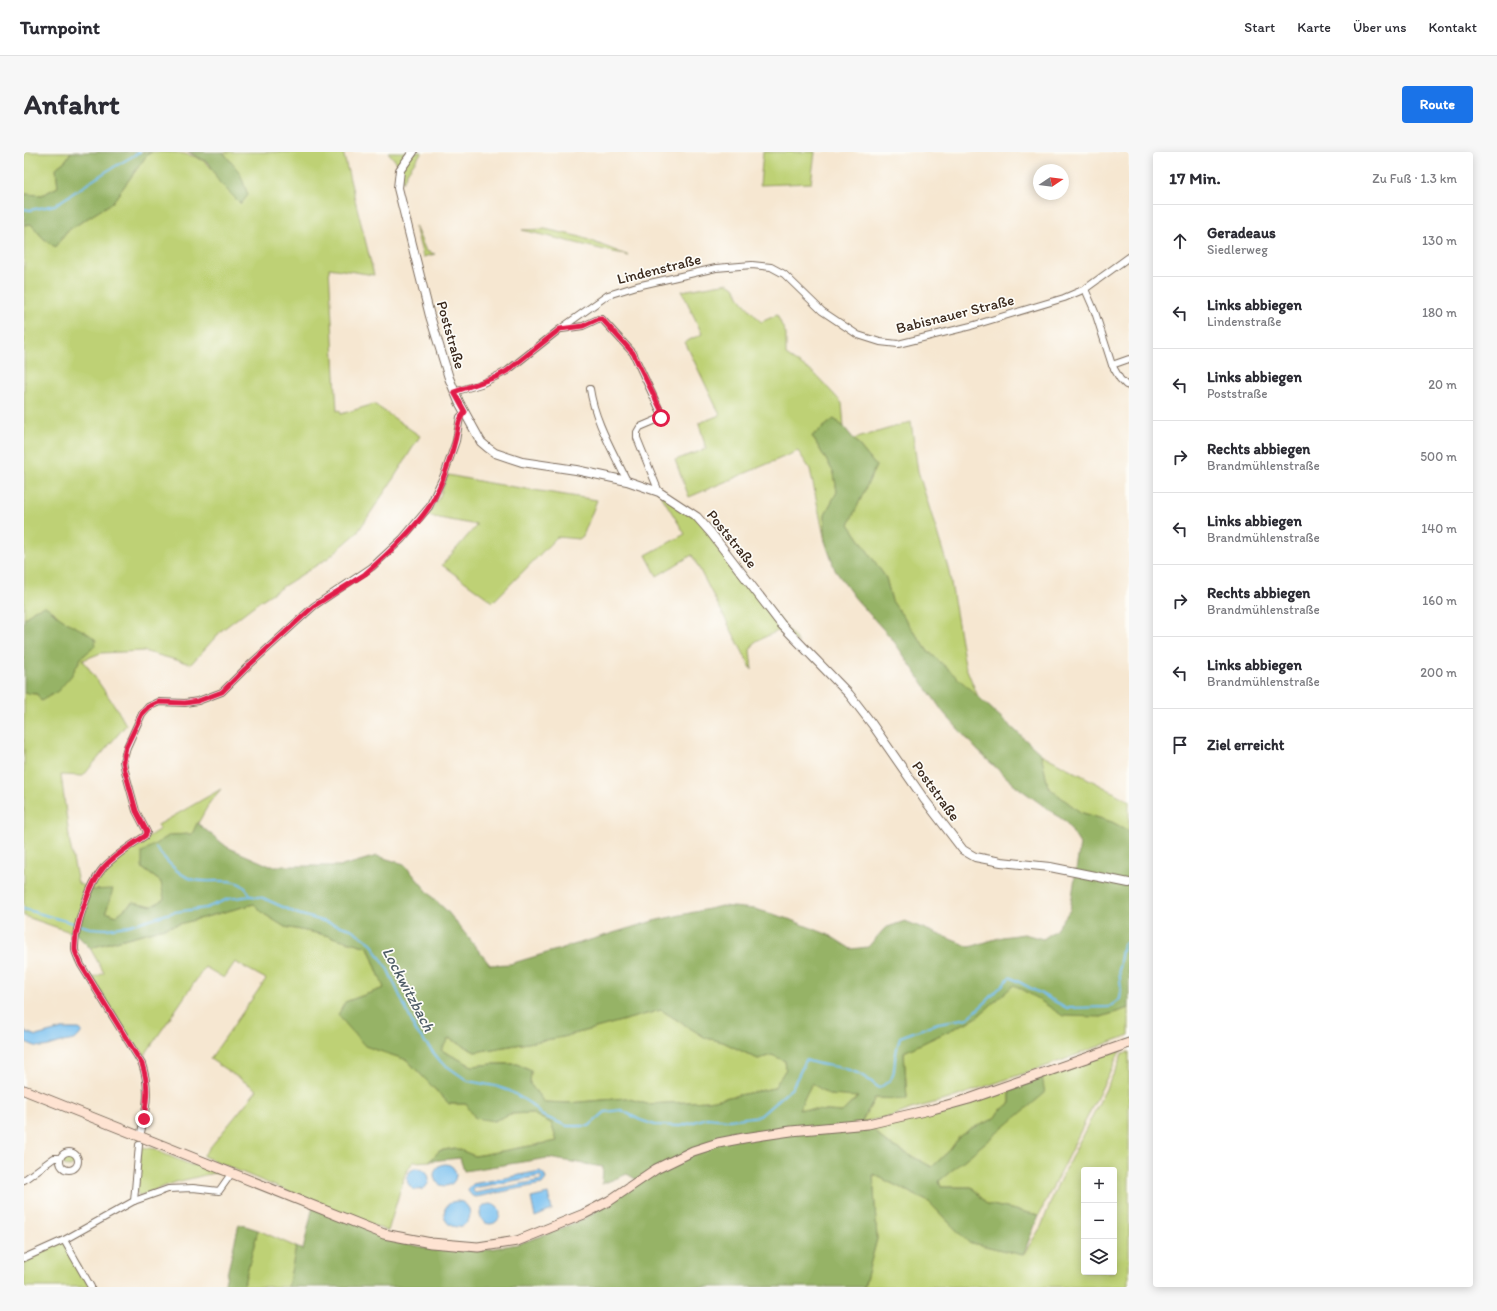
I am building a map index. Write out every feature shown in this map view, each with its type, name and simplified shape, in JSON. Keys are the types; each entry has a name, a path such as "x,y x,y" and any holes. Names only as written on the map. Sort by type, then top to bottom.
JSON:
{"main road":[{"path":"24,1090 140,1141 231,1174 384,1234 431,1243 478,1247 517,1241 584,1214 656,1169 706,1146 731,1140 791,1131 868,1124 933,1109 1129,1043"}],"street":[{"name":"Poststraße","path":"413,152 400,170 398,188 430,316 454,392 482,442 495,453 522,462 576,470 627,481 659,492 697,517 781,624 849,694 872,724 924,799 963,850 974,857 1001,862 1050,867 1129,883"},
{"name":"Babisnauer Straße","path":"752,264 771,267 784,274 822,311 858,335 880,342 898,344 971,326 1064,298 1085,289 1129,257"},
{"name":"Lindenstraße","path":"454,392 481,384 500,375 560,329 608,295 619,291 716,268 752,264"},
{"path":"1085,289 1095,312 1112,365 1120,380 1129,386"},
{"path":"560,329 583,326 598,319 602,319 633,353 661,410 662,415 661,418 640,427 637,432 637,438 659,492"},
{"path":"1112,365 1129,359"},
{"path":"590,389 592,403 627,481"},
{"path":"134,1201 140,1141 148,1088 146,1077 142,1064 81,965 75,952 76,934 90,890 103,868 126,848 145,836 147,832 136,811 125,771 123,761 126,747 142,714 148,707 159,702 185,703 198,701 222,692 314,606 365,574 402,540 430,507 444,475 456,441 460,417 465,412"},
{"path":"24,1180 54,1158 60,1158"},
{"path":"24,1258 64,1240 134,1201 168,1189 193,1188 219,1191 231,1174"},
{"path":"64,1240 91,1287"}],"green space":[{"path":"24,152 71,152 66,160 56,168 58,187 42,195 24,194"},
{"path":"71,152 152,152 147,155 112,203 67,231 55,247 43,238 31,224 24,225 24,194 42,195 58,187 56,168 66,160"},
{"path":"152,152 169,152 194,156 208,164 213,170 230,161 223,152 343,152 374,275 329,268 337,411 340,410 341,414 374,404 420,436 357,533 328,558 260,601 222,630 191,664 143,651 101,653 83,660 117,709 126,725 83,776 61,775 70,844 78,883 90,890 101,872 121,855 160,829 158,825 221,789 210,802 192,834 169,835 142,868 161,882 165,899 152,906 133,902 116,916 106,912 76,934 24,916 24,693 37,694 71,676 81,658 95,646 59,618 53,611 34,610 24,619 24,225 31,224 43,238 55,246 67,231 112,203 147,155"},
{"path":"188,152 223,152 240,173 248,195 241,204 219,182 209,163"},
{"path":"388,152 422,152 408,171 403,182 398,164"},
{"path":"763,152 815,152 811,183 760,185"},
{"path":"415,226 426,251 435,254 423,257"},
{"path":"545,229 581,237 629,256 522,230"},
{"path":"728,283 734,287 742,301 761,322 777,315 786,334 786,355 815,374 842,403 844,427 834,419 812,436 834,473 837,492 825,514 825,541 810,469 798,451 689,497 675,460 706,449 699,423 720,415 685,342 702,334 682,291"},
{"path":"834,419 844,427 876,466 849,524 886,578 892,601 927,650 1041,754 1048,787 1080,812 1112,822 1129,831 1129,1008 1101,1017 1063,1016 1014,985 976,1018 904,1052 907,1099 875,1098 862,1121 871,1127 885,1142 932,1167 950,1150 960,1136 970,1129 994,1119 999,1111 1010,1104 1010,1089 1042,1077 1045,1093 939,1181 941,1187 972,1187 987,1204 1039,1215 1023,1255 968,1242 929,1202 873,1174 877,1239 864,1287 288,1287 296,1247 303,1250 313,1206 384,1234 398,1242 427,1248 478,1251 518,1244 556,1231 587,1217 639,1181 627,1174 602,1184 603,1167 548,1158 464,1171 460,1158 430,1161 439,1151 455,1148 475,1156 557,1141 551,1123 531,1113 510,1114 494,1121 475,1118 466,1104 449,1104 407,1060 365,1046 338,1015 345,1002 384,988 368,947 321,934 285,927 264,914 254,904 90,948 76,934 90,890 113,889 106,912 116,916 133,902 152,906 164,899 161,882 142,868 142,852 170,835 192,834 197,823 227,847 270,866 342,866 377,856 404,864 433,898 448,912 490,965 510,964 653,921 722,906 755,909 786,918 829,935 851,949 868,947 885,928 905,921 970,947 1002,937 1024,934 1043,939 1055,931 1070,910 1080,844 1066,822 1016,786 978,751 943,712 893,640 855,598 835,570 825,541 825,514 837,492 834,473 812,436","holes":["661,1010 706,1038 723,1042 758,1059 772,1055 785,1061 786,1069 774,1088 709,1101 647,1104 626,1098 568,1103 544,1102 530,1084 531,1071 517,1064 472,1066 441,1050 449,1038 475,1052 563,1037","812,1083 829,1095 858,1097 842,1112 799,1109"]},
{"path":"911,422 918,471 949,571 965,665 979,699 927,650 892,601 886,578 849,524 876,466 854,439"},
{"path":"448,475 597,500 583,536 579,539 557,537 493,602 442,565 477,525 428,516 440,496"},
{"path":"659,492 697,517 799,643 778,631 756,641 750,650 752,670 692,555 657,576 646,555 685,534"},
{"path":"45,606 69,624 87,633 96,640 95,646 81,658 71,676 58,691 41,701 37,694 24,693 24,619 34,610"},
{"path":"1041,754 1129,801 1129,831 1112,822 1080,812 1048,787"},
{"path":"254,904 264,914 285,927 321,934 368,947 384,988 345,1002 365,1046 407,1060 449,1104 466,1104 494,1121 510,1114 531,1113 551,1123 557,1141 475,1156 454,1148 439,1151 430,1161 413,1162 405,1174 388,1231 344,1215 203,1156 257,1090 210,1059 266,979 235,962 224,978 205,967 142,1059 93,978 104,973 90,948"},
{"path":"1014,984 1027,992 1101,1017 1129,1008 1129,1035 1063,1060 949,1099 911,1109 893,1116 862,1122 875,1098 907,1099 904,1052 976,1018"},
{"path":"661,1010 706,1038 723,1042 758,1059 772,1055 785,1061 786,1069 774,1088 709,1101 647,1104 626,1098 568,1103 544,1102 530,1084 531,1071 517,1064 472,1066 441,1050 448,1038 475,1052 563,1037"},
{"path":"1121,1049 1039,1215 987,1204 972,1187 941,1187 939,1181 1044,1093 1042,1077"},
{"path":"1129,1052 1129,1287 864,1287 877,1239 873,1174 929,1202 968,1242 1023,1255 1041,1227 1057,1186 1118,1065 1122,1053"},
{"path":"812,1083 829,1095 858,1096 842,1112 798,1109"},
{"path":"1010,1089 1010,1104 999,1111 994,1119 970,1129 960,1136 950,1150 932,1167 885,1142 871,1127 939,1112 971,1103"},
{"path":"141,1147 156,1149 191,1165 200,1165 218,1172 176,1182 139,1196 137,1192"},
{"path":"67,1155 71,1155 75,1161 71,1167 67,1167 63,1163 63,1159"},
{"path":"239,1224 258,1230 243,1287 224,1287"},
{"path":"258,1230 296,1247 288,1287 243,1287"},
{"path":"64,1240 91,1287 24,1287 24,1258"}],"water":[{"path":"62,1029 79,1029 82,1031 75,1039 44,1047 35,1046 24,1041 24,1031 36,1036"},
{"path":"445,1164 453,1167 456,1175 453,1183 445,1186 437,1183 434,1175 437,1167"},
{"path":"418,1168 426,1171 429,1179 426,1187 418,1190 410,1187 407,1179 410,1171"},
{"path":"540,1171 545,1175 546,1179 542,1184 476,1197 472,1196 468,1191 473,1184","holes":["540,1176 542,1178 541,1180 475,1193 473,1191 474,1188"]},
{"path":"548,1194 552,1210 535,1217 531,1198"},
{"path":"457,1201 466,1205 470,1214 466,1223 457,1227 448,1223 444,1214 448,1205"},
{"path":"490,1204 497,1207 500,1214 497,1221 490,1224 483,1221 480,1214 483,1207"}],"waterway":[{"path":"24,209 30,210 55,205 107,171 140,152"},
{"path":"156,848 172,866 191,879 197,881 225,881 237,883 244,887 251,896"},
{"name":"Lockwitzbach","path":"24,909 90,928 107,929 127,926 174,912 206,908 228,899 251,896 263,898 298,914 351,929 371,943 388,970 416,1031 441,1062 468,1081 495,1086 510,1091 531,1104 541,1115 567,1126 589,1126 605,1112 621,1110 640,1120 655,1125 681,1126 707,1118 729,1120 760,1116 792,1088 806,1060 853,1071 865,1077 879,1088 888,1082 892,1076 900,1037 938,1023 968,1018 1010,977 1067,1008 1109,1007 1120,999 1121,990 1119,968 1123,944 1129,942"}],"route":[{"path":"144,1119 148,1088 142,1064 81,965 75,952 76,934 90,890 96,879 103,868 113,858 145,836 147,832 146,827 136,811 123,761 126,747 142,714 148,707 159,702 185,703 198,701 222,692 296,621 314,606 365,574 402,540 430,507 444,475 456,441 460,417 465,412 454,392 481,384 507,371 560,329 583,326 598,319 602,319 633,353 661,410 661,418"}]}
